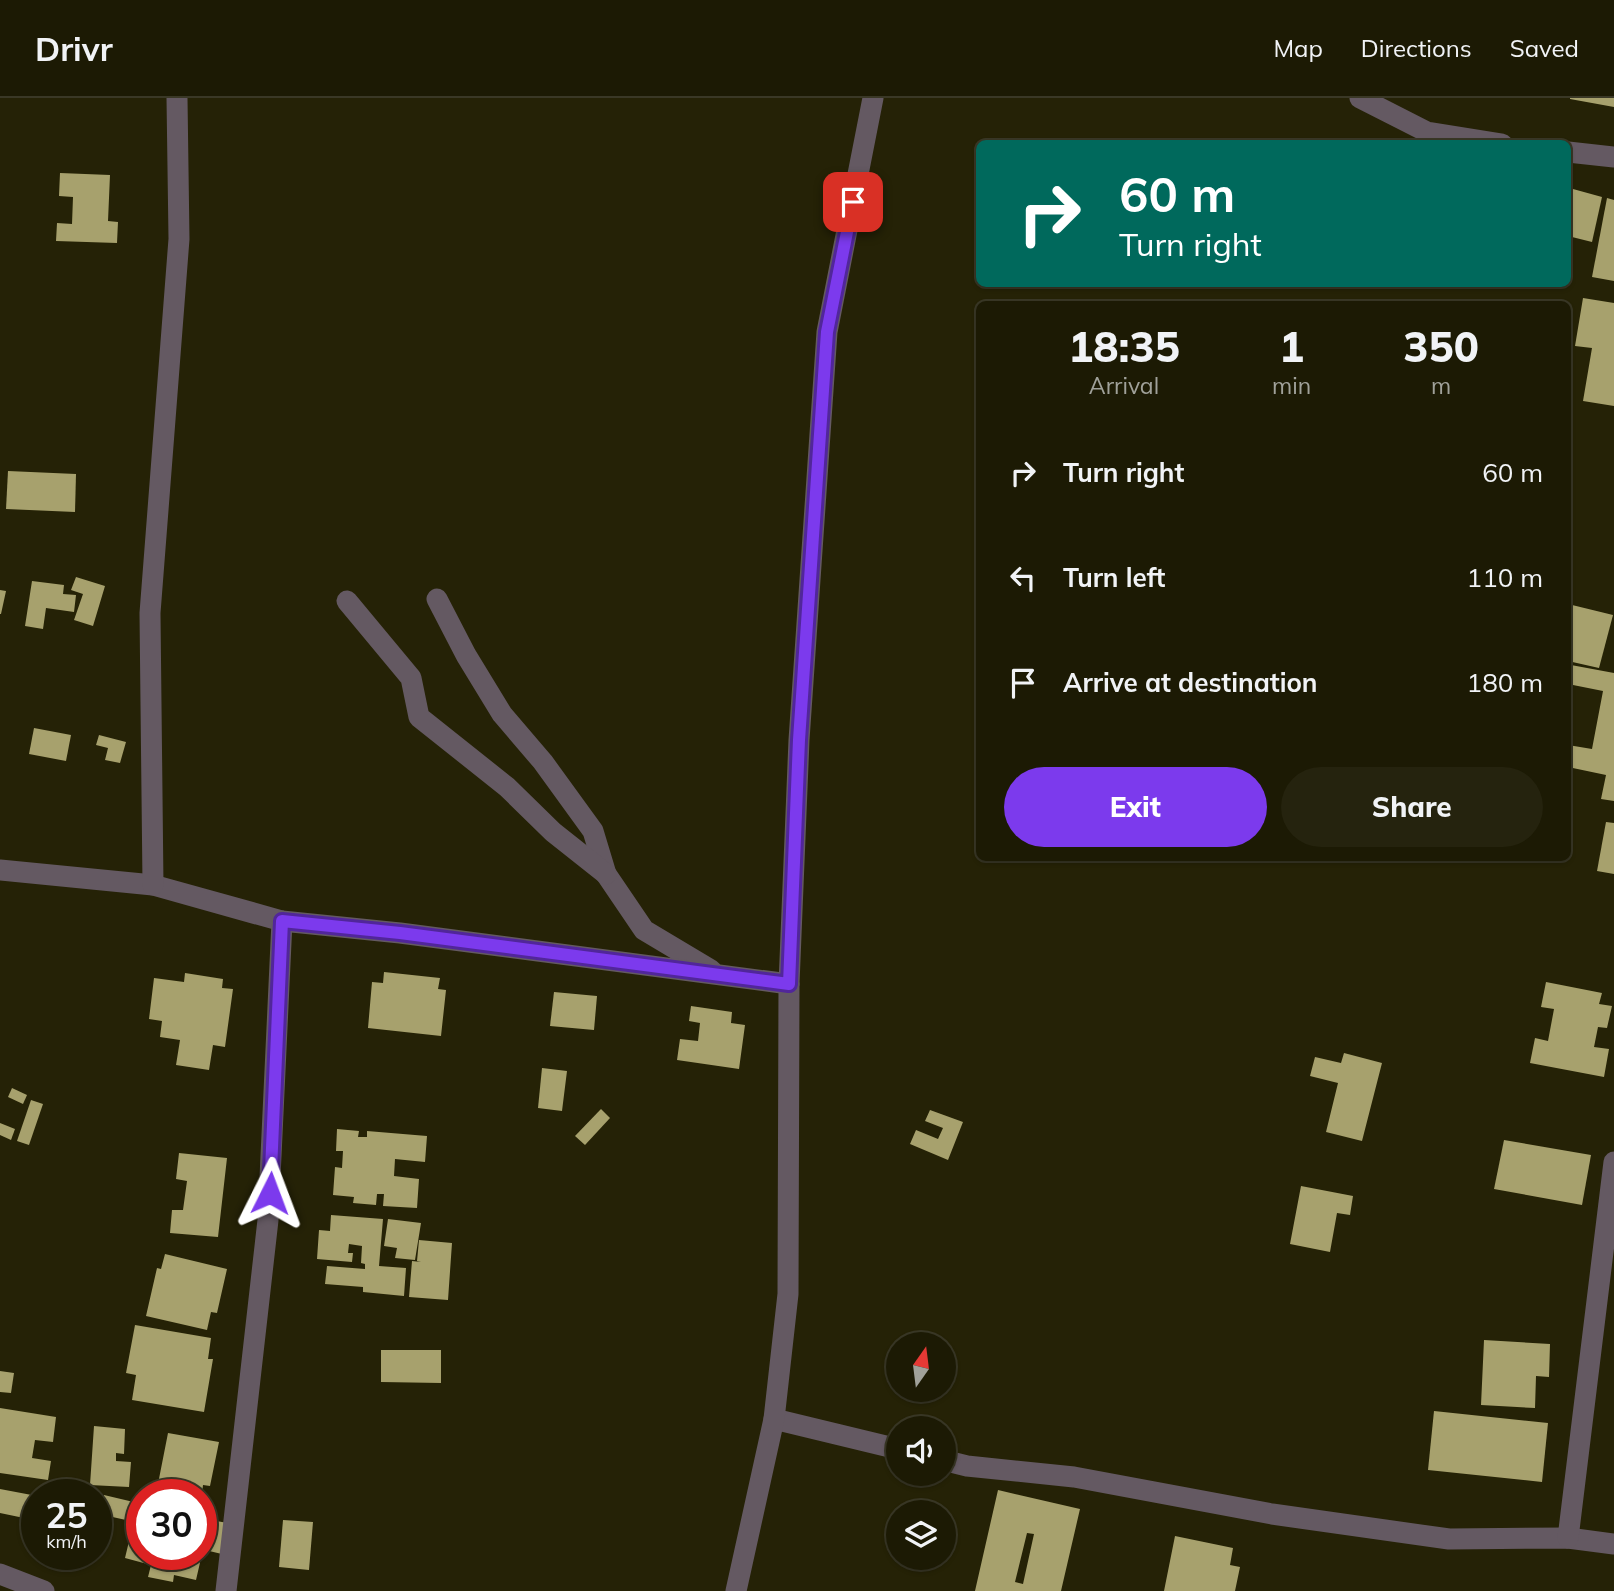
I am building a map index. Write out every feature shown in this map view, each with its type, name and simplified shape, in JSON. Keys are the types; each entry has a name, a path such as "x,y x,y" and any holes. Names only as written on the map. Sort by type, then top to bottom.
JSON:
{"street":[{"path":"153,885 150,613 179,239 177,98"},
{"path":"736,1591 774,1419 788,1294 789,984 799,740 827,332 873,98"},
{"path":"1360,98 1427,132 1477,140"},
{"path":"1571,152 1614,158"},
{"path":"437,600 502,714 543,762 593,831 606,874 644,930 718,975"},
{"path":"347,601 411,678 419,717 507,787 553,832 606,874"},
{"path":"0,870 153,885 282,921 400,933 789,984"},
{"path":"226,1591 268,1220 282,921"},
{"path":"1568,1538 1614,1162"},
{"path":"774,1419 886,1446"},
{"path":"956,1463 1074,1477 1272,1514 1449,1539 1568,1538 1614,1544"},
{"path":"0,1574 44,1591"}],"building":[{"path":"1614,98 1614,107 1570,99"},
{"path":"60,173 110,175 108,221 118,222 117,243 56,241 57,223 72,224 73,197 59,196"},
{"path":"1573,189 1602,197 1592,242 1571,237"},
{"path":"1607,198 1614,200 1614,281 1592,277"},
{"path":"1583,298 1614,303 1614,406 1583,401 1592,348 1575,346"},
{"path":"8,471 76,474 75,512 6,509"},
{"path":"76,577 105,586 93,626 74,620 83,594 71,590"},
{"path":"32,581 64,585 63,594 76,595 74,612 46,608 43,629 25,626"},
{"path":"0,590 6,591 1,614 0,614"},
{"path":"1571,605 1613,615 1599,668 1571,662"},
{"path":"1571,665 1614,673 1614,801 1601,799 1606,775 1571,768 1571,746 1592,749 1603,691 1571,685"},
{"path":"34,728 71,735 66,761 29,754"},
{"path":"99,735 126,742 120,763 105,760 108,748 96,745"},
{"path":"1606,822 1614,823 1614,874 1597,871"},
{"path":"384,972 440,978 438,989 446,990 441,1036 368,1028 372,982 383,983"},
{"path":"185,973 223,979 222,988 233,989 225,1047 213,1045 209,1070 176,1065 180,1040 160,1037 162,1021 149,1019 154,978 184,982"},
{"path":"1546,982 1602,993 1599,1004 1612,1006 1607,1028 1598,1027 1594,1047 1609,1049 1604,1077 1530,1063 1535,1038 1548,1041 1554,1009 1541,1007"},
{"path":"554,992 597,996 594,1030 550,1026"},
{"path":"691,1006 732,1012 731,1023 745,1025 739,1069 677,1060 680,1039 698,1041 700,1023 689,1021"},
{"path":"1344,1053 1382,1063 1362,1141 1326,1132 1338,1083 1310,1076 1315,1057 1341,1063"},
{"path":"542,1068 567,1071 562,1111 538,1108"},
{"path":"12,1088 27,1095 23,1104 8,1097"},
{"path":"31,1100 43,1104 29,1145 17,1141"},
{"path":"601,1109 610,1118 585,1145 575,1136"},
{"path":"930,1110 963,1122 948,1160 910,1144 916,1130 938,1139 943,1128 925,1121"},
{"path":"0,1123 15,1129 11,1140 0,1135"},
{"path":"337,1129 359,1131 358,1137 367,1137 367,1131 427,1136 425,1162 395,1159 394,1176 419,1179 417,1208 383,1206 384,1194 377,1194 376,1205 353,1203 354,1197 333,1195 335,1167 342,1168 343,1151 336,1151"},
{"path":"1504,1140 1591,1155 1582,1205 1494,1189"},
{"path":"179,1153 227,1158 218,1237 170,1233 172,1210 183,1210 187,1181 176,1179"},
{"path":"1301,1186 1353,1196 1350,1215 1337,1213 1330,1252 1290,1244"},
{"path":"331,1215 383,1219 379,1266 406,1268 404,1296 363,1292 363,1287 325,1284 327,1266 365,1269 365,1264 361,1263 362,1246 349,1244 348,1253 353,1253 352,1262 317,1259 319,1230 330,1231"},
{"path":"388,1219 421,1223 415,1260 395,1258 397,1248 384,1246"},
{"path":"419,1240 452,1243 448,1300 409,1297 412,1261 421,1262 417,1261"},
{"path":"165,1254 227,1269 217,1313 211,1312 207,1330 146,1316 157,1268 161,1269"},
{"path":"135,1325 211,1338 208,1359 213,1359 204,1412 132,1400 136,1375 126,1373"},
{"path":"1484,1340 1550,1344 1549,1377 1536,1376 1535,1408 1481,1405"},
{"path":"381,1350 441,1350 441,1383 381,1382"},
{"path":"0,1371 14,1373 11,1393 0,1392"},
{"path":"0,1408 56,1417 53,1442 35,1440 32,1458 51,1461 48,1479 0,1473"},
{"path":"1434,1411 1548,1423 1542,1482 1428,1470"},
{"path":"94,1426 125,1429 124,1454 116,1453 116,1461 131,1462 126,1487 112,1486 112,1479 90,1479"},
{"path":"168,1433 219,1442 211,1479 159,1479"},
{"path":"0,1489 21,1493 21,1517 0,1513"},
{"path":"998,1490 1080,1509 1061,1591 975,1591","holes":["1027,1533 1034,1534 1023,1584 1015,1582"]},
{"path":"112,1497 126,1500 126,1520 112,1517"},
{"path":"283,1520 313,1522 309,1570 279,1567"},
{"path":"217,1521 233,1524 226,1555 217,1553"},
{"path":"1175,1536 1233,1548 1230,1565 1240,1567 1235,1591 1164,1591"},
{"path":"150,1570 198,1570 196,1580 174,1575 173,1582 148,1577"}],"route":[{"path":"270,1193 282,921 400,933 789,984 799,740 827,332 853,202"}]}
